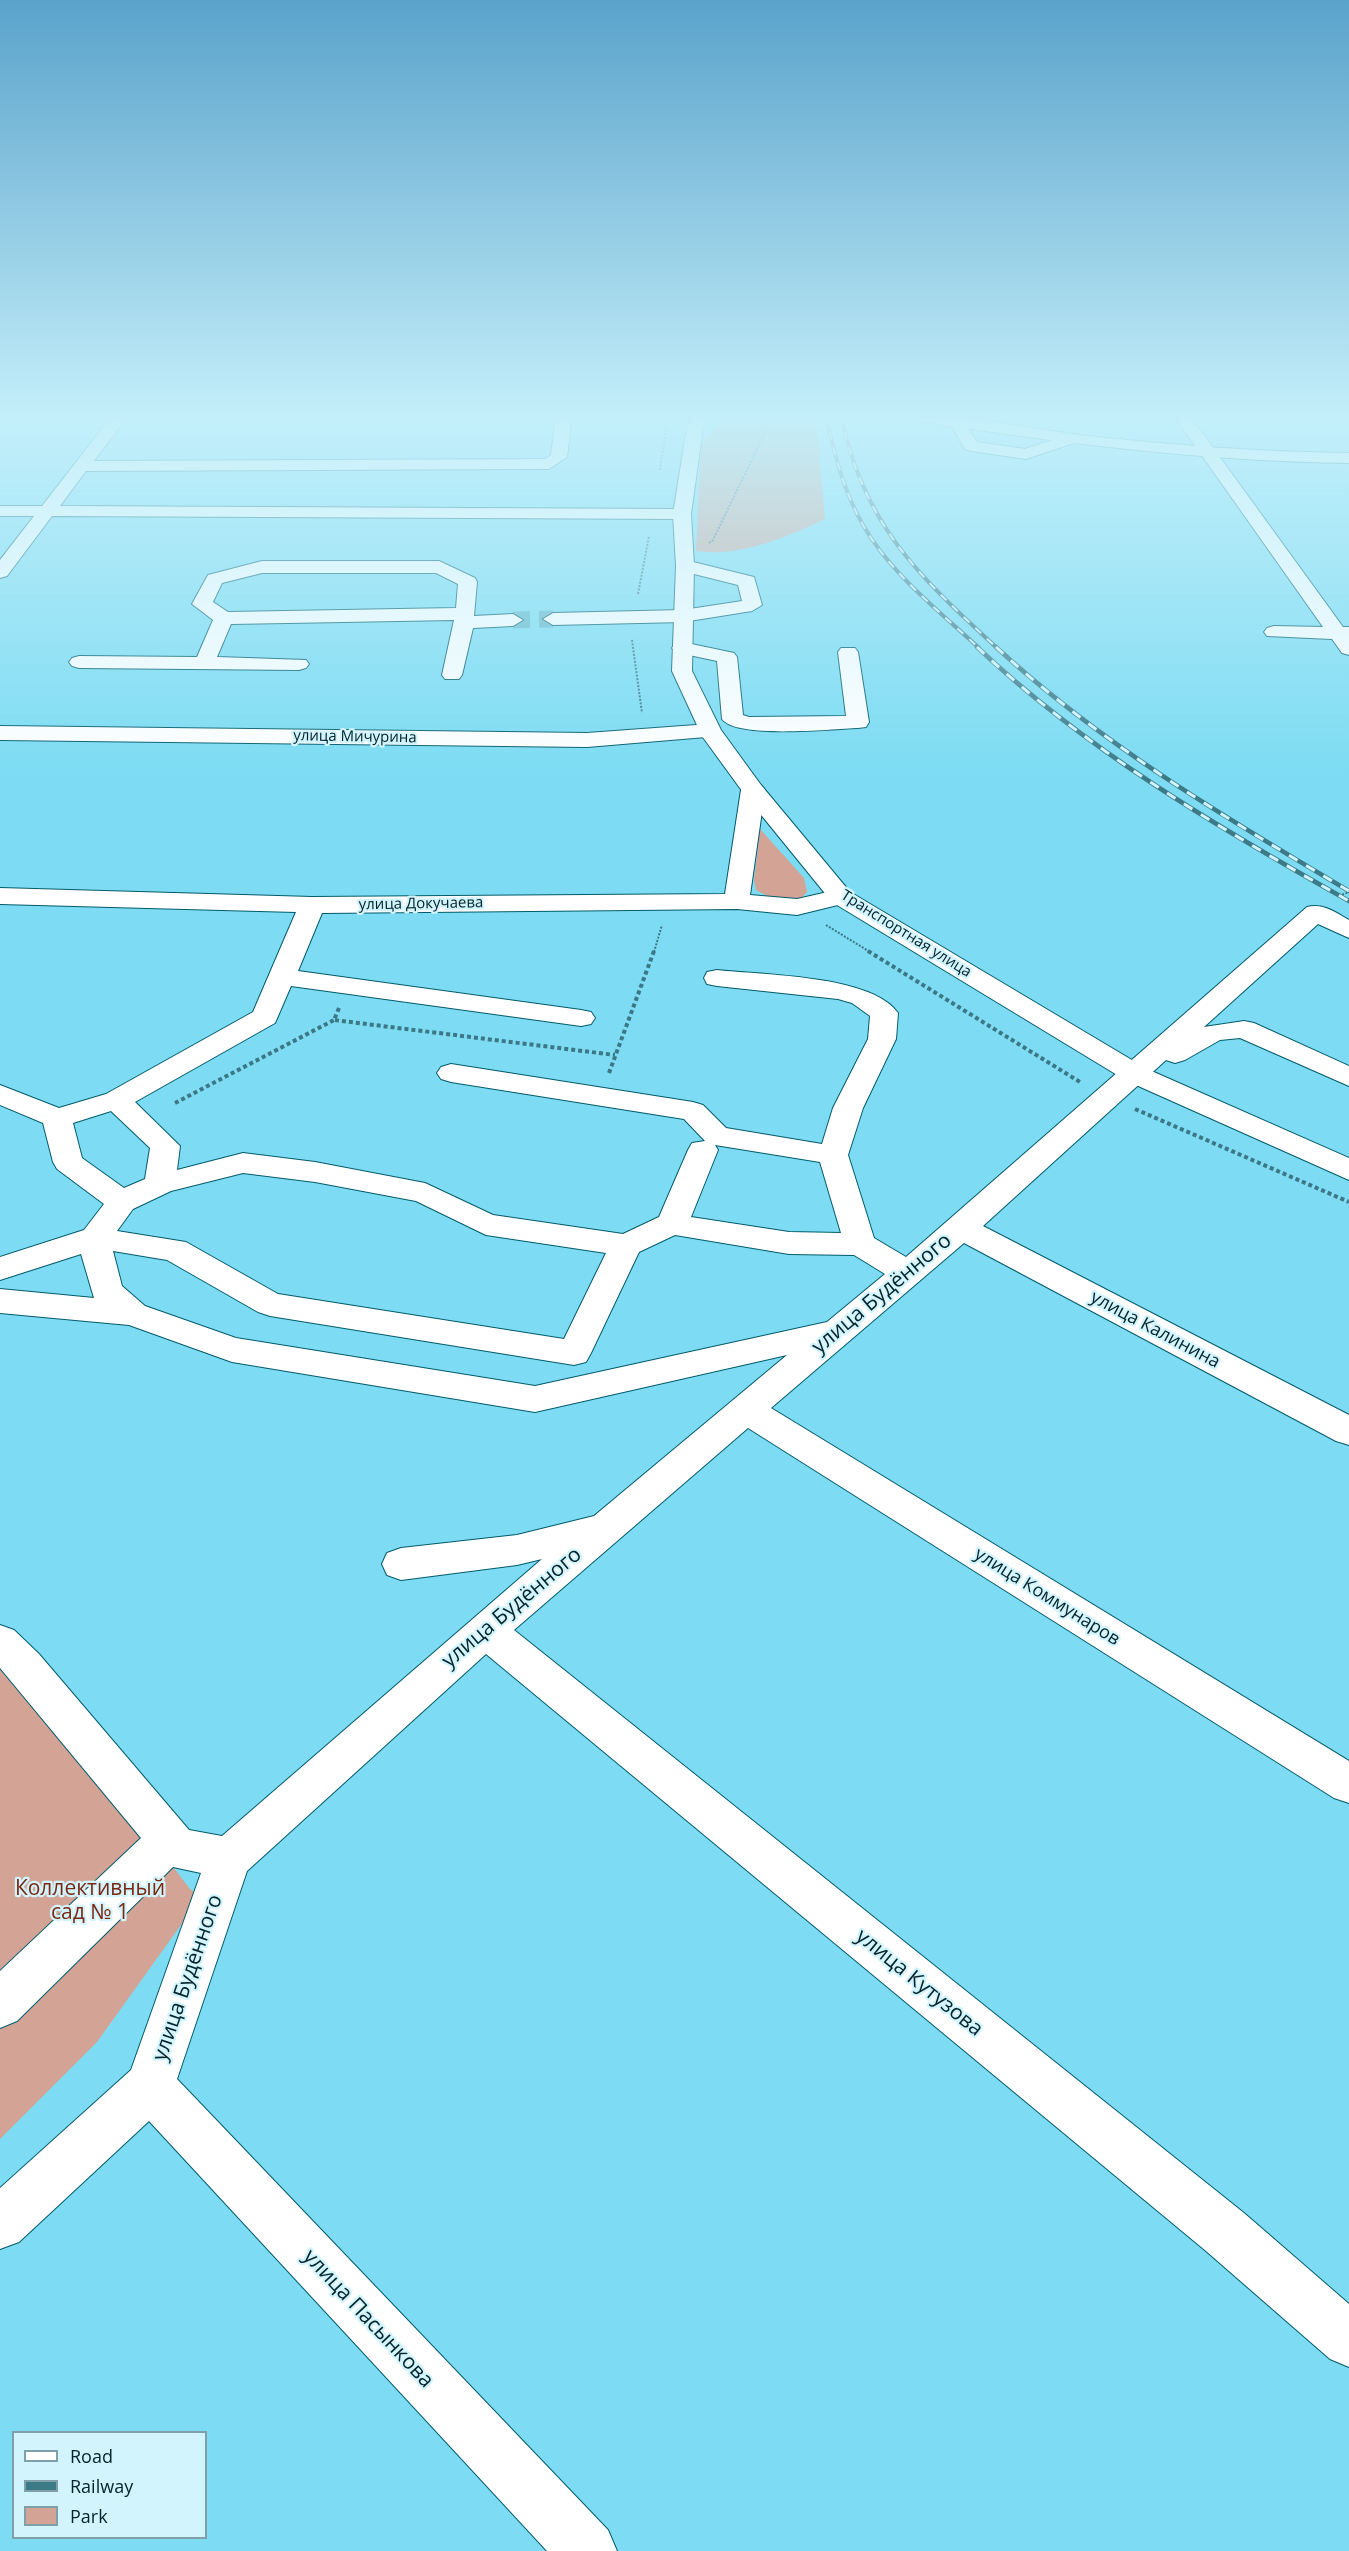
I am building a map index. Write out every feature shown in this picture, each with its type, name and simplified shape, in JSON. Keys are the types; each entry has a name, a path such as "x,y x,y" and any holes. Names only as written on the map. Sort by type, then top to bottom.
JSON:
{"street":[{"path":"0,572 27,535"},
{"name":"Транспортная улица","path":"683,535 685,560 682,671 710,731 753,790 841,897 1123,1086 1349,1170"},
{"path":"1270,535 1345,638"},
{"path":"554,619 683,616 752,605 747,581 685,560"},
{"path":"452,675 464,618 468,582 439,567 262,567 215,579 202,604 224,618 464,618 513,620"},
{"path":"204,663 224,618"},
{"path":"1274,632 1345,638"},
{"path":"682,648 727,657 734,719 747,724 858,722 848,652"},
{"path":"79,662 299,663"},
{"name":"улица Мичурина","path":"0,733 587,740 710,731"},
{"path":"737,901 753,790"},
{"name":"улица Докучаева","path":"0,896 312,904 737,901 796,907 841,897"},
{"path":"0,1094 57,1118 116,1100 265,1017 284,977 312,904"},
{"path":"1123,1086 1316,912 1349,930"},
{"path":"284,977 581,1018"},
{"path":"717,978 846,993 862,997 884,1013 882,1039 848,1108 833,1155 860,1244"},
{"path":"1123,1086 1213,1033 1244,1029 1349,1077"},
{"path":"451,1073 693,1111 717,1136 833,1155"},
{"name":"улица Будённого","path":"0,2223 150,2086 229,1858 484,1630 961,1228 1123,1086"},
{"path":"116,1100 165,1146 160,1184"},
{"path":"57,1118 68,1162 122,1202"},
{"path":"672,1224 703,1150"},
{"path":"133,1314 107,1292 98,1263 96,1238 122,1202 160,1184 243,1163 315,1172 425,1193 486,1224 626,1245 672,1224 789,1243 860,1244 908,1273"},
{"name":"улица Калинина","path":"961,1228 1349,1431"},
{"path":"0,1269 96,1238 176,1250 270,1304 574,1353 626,1245"},
{"path":"0,1301 133,1314 232,1350 536,1399 835,1333"},
{"name":"улица Коммунаров","path":"746,1410 1349,1784"},
{"path":"401,1564 517,1550 608,1527"},
{"name":"улица Кутузова","path":"484,1630 1216,2224 1349,2340"},
{"path":"0,1642 25,1666 176,1848 229,1858"},
{"path":"0,2004 170,1840"},
{"name":"улица Пасынкова","path":"150,2086 586,2551"}],"path":[{"path":"685,560 713,540 715,535"},
{"path":"608,1074 644,984 665,916"},
{"path":"825,924 1081,1083 1123,1086 1349,1202"},
{"path":"334,1020 341,1003"},
{"path":"175,1103 334,1020 615,1055"}],"green space":[{"path":"697,535 789,535 746,549 696,551"},
{"path":"760,829 804,878 807,892 800,899 774,900 756,890 754,880"},
{"name":"Коллективный сад № 1","path":"0,1633 167,1859 190,1889 201,1897 97,2042 0,2139"}],"tunnel":[{"path":"513,620 553,619"}],"railway":[{"path":"869,535 916,591 979,648"},
{"path":"891,535 919,572 997,648"},
{"path":"977,647 1063,720 1108,753 1203,816 1349,901"},
{"path":"996,647 1078,716 1121,748 1257,836 1349,891"}]}
